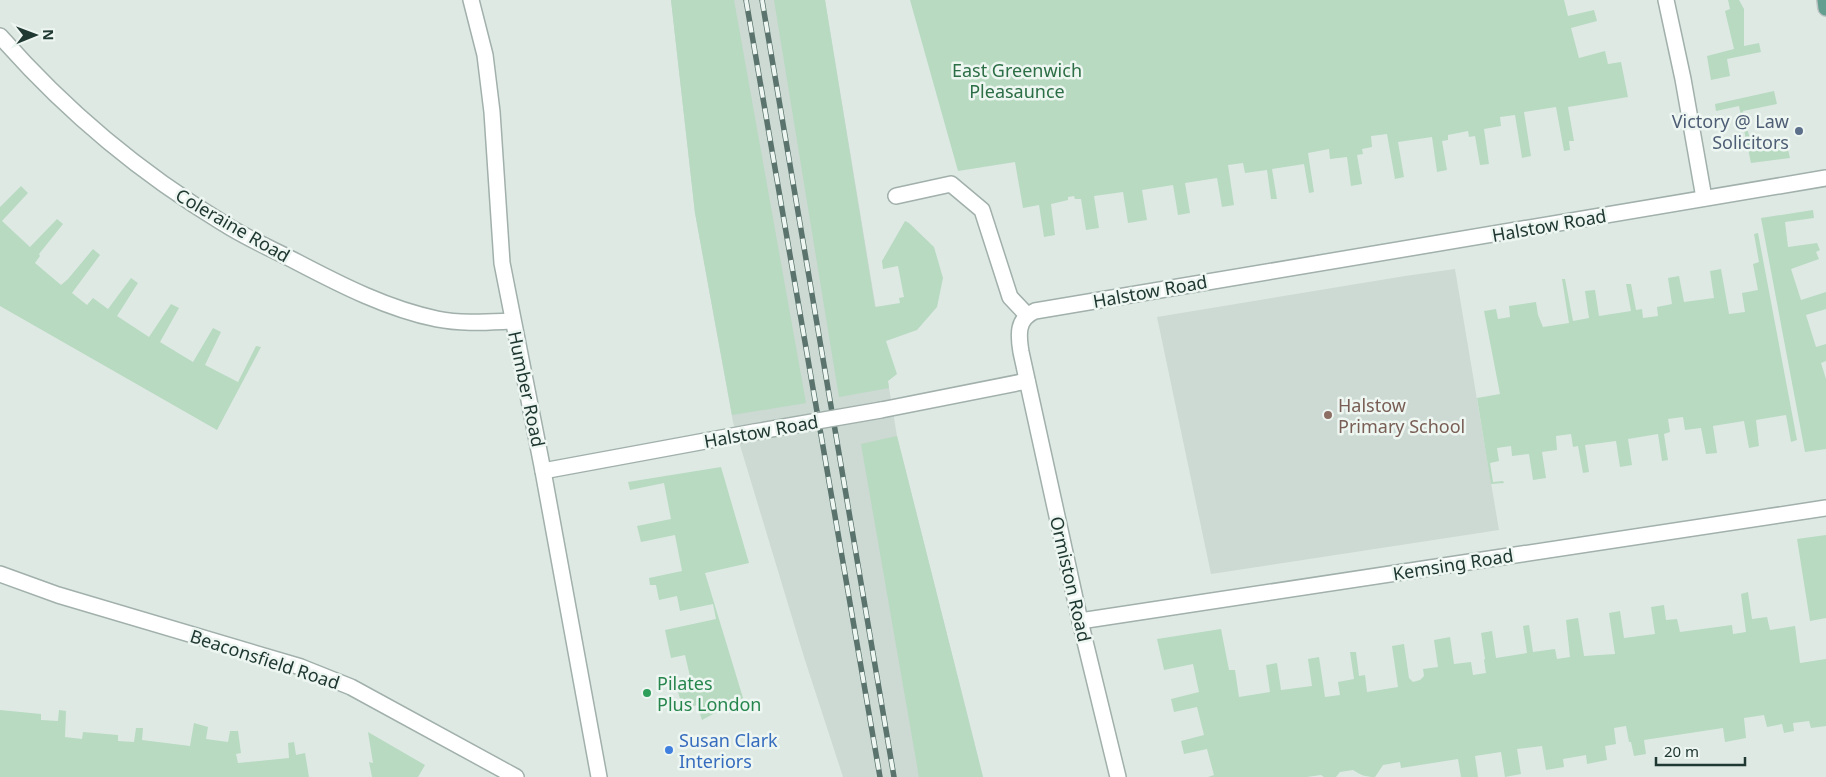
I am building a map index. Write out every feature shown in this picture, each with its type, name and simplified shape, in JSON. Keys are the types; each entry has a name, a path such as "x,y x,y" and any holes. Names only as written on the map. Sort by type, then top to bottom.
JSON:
{"main road":[{"path":"1825,0 1826,8"}],"street":[{"name":"Humber Road","path":"471,0 485,55 492,112 502,263 544,471 599,777"},
{"path":"1666,0 1683,79 1704,198"},
{"name":"Coleraine Road","path":"0,36 59,98 117,149 168,188 224,224 342,285 404,309 437,319 474,323 512,320"},
{"name":"Halstow Road","path":"1027,315 1035,311 1164,288 1434,245 1826,178"},
{"path":"896,196 951,184 982,210 1010,297 1027,315 1020,326 1019,339 1027,381"},
{"name":"Halstow Road","path":"544,471 880,410 1027,381"},
{"name":"Ormiston Road","path":"1027,381 1080,622 1118,777"},
{"name":"Kemsing Road","path":"1080,622 1826,508"},
{"name":"Beaconsfield Road","path":"0,574 58,594 301,667 351,687 516,777"}],"shaded area":[{"path":"671,0 825,0 897,436 983,777 843,777 804,657 733,422 695,213"},
{"name":"Halstow Primary School","path":"1455,269 1499,530 1211,574 1157,317"}],"green space":[{"path":"671,0 734,0 806,403 732,415 695,213"},
{"path":"774,0 825,0 875,307 900,303 899,298 904,297 898,266 883,269 882,261 905,221 934,247 943,278 937,307 917,330 886,341 897,374 888,381 889,388 839,397"},
{"name":"East Greenwich Pleasaunce","path":"910,0 1564,0 1568,16 1594,10 1597,21 1571,28 1579,58 1605,51 1608,64 1621,62 1628,97 1568,107 1574,141 1569,141 1570,150 1564,151 1556,107 1524,112 1531,156 1522,158 1515,115 1500,117 1501,126 1484,129 1489,164 1480,165 1475,136 1469,137 1468,131 1448,135 1448,140 1442,141 1447,170 1437,172 1432,137 1398,142 1404,177 1395,179 1387,134 1371,136 1372,147 1362,149 1363,154 1357,155 1362,184 1351,186 1347,157 1330,159 1329,149 1308,153 1314,192 1309,193 1304,164 1272,169 1277,199 1271,199 1267,170 1245,173 1243,163 1228,165 1234,205 1222,207 1217,178 1185,183 1190,213 1178,215 1173,185 1142,190 1147,220 1128,223 1123,192 1094,196 1099,228 1086,230 1081,199 1075,199 1074,196 1068,197 1068,200 1051,204 1055,235 1044,237 1039,205 1023,208 1015,162 958,171"},
{"path":"1728,0 1739,0 1744,9 1744,46 1759,43 1761,52 1727,59 1730,76 1711,80 1707,56 1734,49 1725,11 1730,9"},
{"path":"1774,91 1777,104 1743,111 1751,144 1785,137 1790,158 1751,163 1739,106 1716,111 1715,104"},
{"path":"21,186 28,193 2,221 30,247 57,219 63,224 39,254 40,256 35,263 61,285 93,249 100,255 72,293 87,305 93,298 108,309 131,278 138,283 117,316 149,337 171,304 179,308 160,342 193,362 213,328 221,332 205,365 238,382 256,346 261,347 217,430 0,306 0,207"},
{"path":"1813,210 1814,218 1785,222 1788,247 1817,243 1820,250 1816,252 1819,259 1791,269 1801,300 1826,292 1826,309 1806,315 1816,347 1826,344 1826,361 1821,363 1826,379 1826,449 1805,452 1761,218"},
{"path":"1758,233 1797,440 1791,442 1786,415 1756,420 1759,446 1749,448 1744,421 1713,426 1717,453 1706,454 1701,428 1685,430 1683,417 1668,419 1670,432 1664,434 1668,460 1662,461 1658,434 1628,439 1632,465 1620,467 1616,441 1585,445 1589,472 1583,473 1578,446 1573,447 1571,434 1556,436 1557,450 1542,452 1546,478 1533,480 1529,454 1512,456 1511,446 1497,448 1499,461 1490,463 1493,482 1503,481 1504,483 1491,484 1477,398 1500,394 1484,311 1496,309 1498,319 1510,317 1509,306 1536,302 1538,315 1543,327 1569,323 1562,279 1565,279 1573,321 1589,318 1585,291 1595,290 1599,316 1631,311 1626,284 1631,284 1636,310 1642,309 1643,318 1658,316 1657,307 1672,304 1668,278 1679,276 1684,302 1714,298 1710,271 1721,269 1729,314 1745,312 1742,293 1758,290 1753,264 1759,262 1754,234"},
{"path":"897,436 983,777 919,777 861,444"},
{"path":"721,467 749,563 705,573 743,698 702,720 697,705 683,710 677,688 692,685 685,655 671,658 665,630 716,619 713,604 680,611 677,596 659,600 656,585 650,585 649,578 682,571 675,535 641,542 637,526 671,519 664,483 630,490 628,482"},
{"path":"1826,535 1826,618 1810,621 1797,539"},
{"path":"1748,592 1752,619 1767,617 1770,630 1795,626 1800,663 1826,659 1826,726 1811,728 1809,721 1793,723 1794,731 1784,733 1782,724 1767,727 1764,715 1744,718 1746,738 1725,742 1723,728 1644,740 1646,754 1634,756 1626,726 1614,728 1616,744 1605,746 1607,760 1587,764 1586,755 1563,759 1564,767 1546,770 1542,746 1517,749 1521,774 1505,777 1501,752 1475,756 1478,777 1461,777 1458,759 1401,768 1400,762 1383,765 1375,777 1368,777 1353,770 1340,772 1336,777 1324,777 1321,775 1307,777 1208,777 1214,775 1207,749 1184,754 1181,741 1204,735 1197,707 1174,712 1171,699 1199,692 1193,664 1164,670 1157,639 1221,629 1229,670 1235,670 1239,697 1270,692 1266,665 1277,663 1281,690 1312,686 1308,659 1319,657 1325,697 1340,695 1338,682 1354,679 1350,652 1356,652 1359,676 1365,675 1367,692 1398,687 1392,646 1404,644 1409,678 1413,682 1420,680 1424,676 1423,669 1438,667 1434,640 1450,637 1454,664 1471,662 1473,675 1486,673 1481,633 1492,631 1496,658 1527,653 1523,626 1529,625 1533,652 1555,649 1557,659 1570,657 1566,620 1578,618 1584,656 1615,654 1609,613 1620,611 1624,638 1655,634 1651,607 1664,605 1666,620 1677,619 1680,632 1732,625 1733,634 1746,632 1741,594"},
{"path":"0,710 41,714 41,720 58,721 59,710 66,711 65,737 82,739 83,732 118,735 118,741 134,742 136,728 143,728 142,740 190,746 194,723 208,727 206,739 228,742 230,731 238,731 241,753 236,754 238,763 289,758 288,743 294,742 296,755 305,753 309,777 0,777"},
{"path":"368,732 425,765 418,777 372,777 369,762 373,763"}],"railway":[{"path":"746,0 880,777"},
{"path":"762,0 894,777"}],"place":[{"name":"Victory @ Law Solicitors","path":"1799,131"},
{"name":"Halstow Primary School","path":"1328,415"},
{"name":"Pilates Plus London","path":"647,693"},
{"name":"Susan Clark Interiors","path":"669,750"}]}
